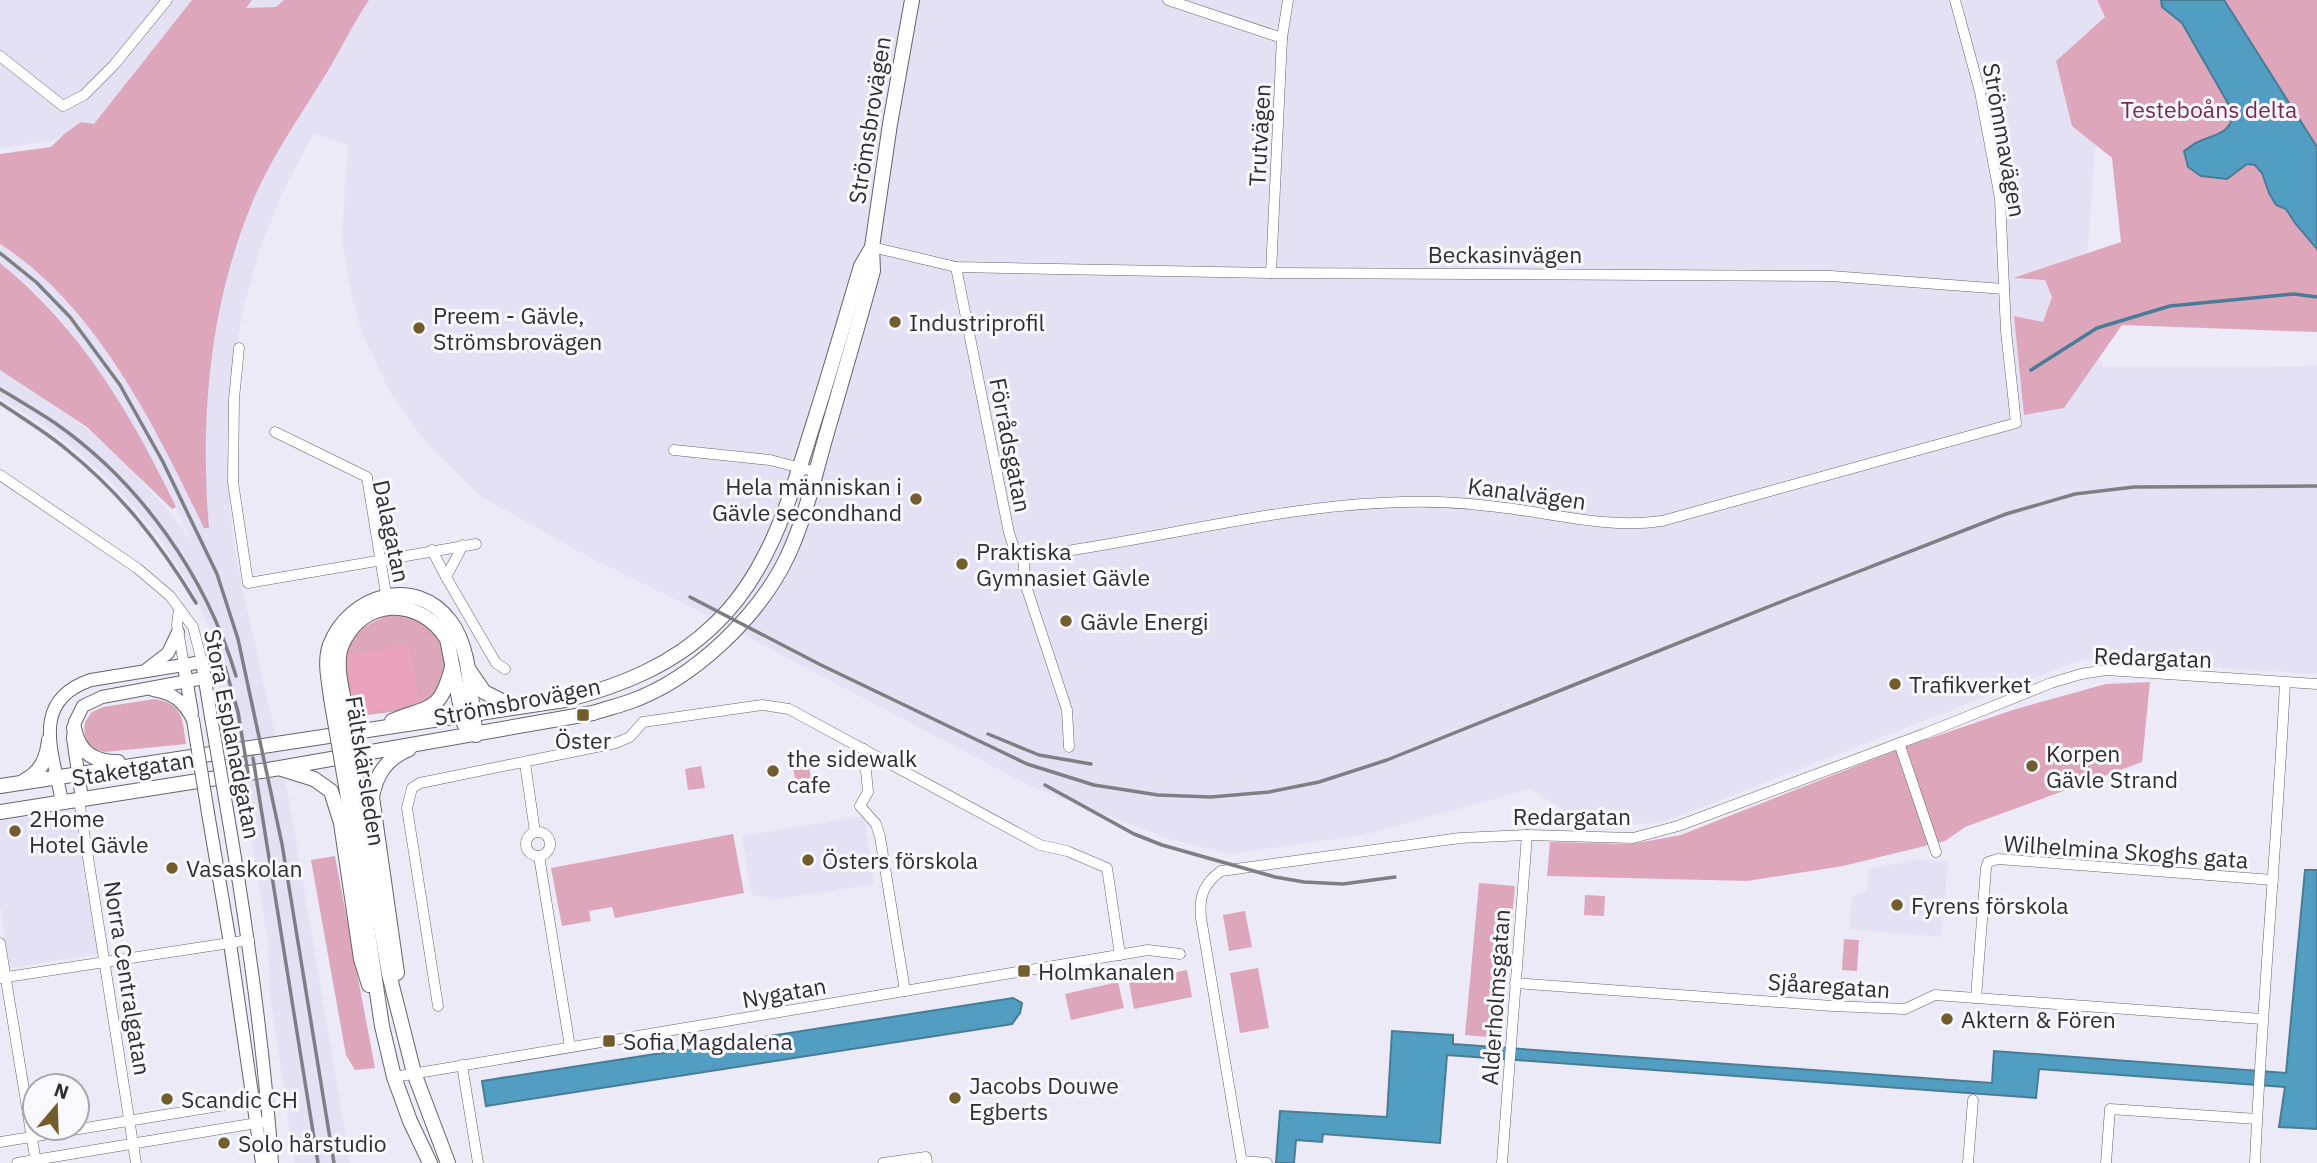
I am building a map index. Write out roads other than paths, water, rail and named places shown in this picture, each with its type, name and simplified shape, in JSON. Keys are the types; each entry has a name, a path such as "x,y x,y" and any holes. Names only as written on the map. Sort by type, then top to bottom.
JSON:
{"main road":[{"name":"Strömsbrovägen","path":"274,769 559,720 631,701 660,687 715,650 750,614 774,581 789,552 816,472 873,271 872,247 912,0"},
{"name":"Strömsbrovägen","path":"270,747 576,698 638,677 716,624 741,594 762,561 780,523 800,468 860,266 872,247"},
{"path":"387,602 429,618 440,627 460,663 484,692 515,708"},
{"name":"Fältskärsleden","path":"387,602 349,632 340,650 337,697 352,791 382,1026 394,1077 429,1163"},
{"path":"460,663 471,736"},
{"path":"364,732 428,710 437,704 460,663"},
{"path":"74,728 83,750 97,760 158,762"},
{"path":"16,784 40,769 49,740"},
{"path":"403,1029 392,924 374,825 372,797 377,779 386,763 404,751 433,740"},
{"name":"Staketgatan","path":"0,786 270,747"},
{"path":"274,769 287,769 314,779 331,791 341,823 361,959 382,1026"},
{"name":"Staketgatan","path":"0,812 274,769"},
{"name":"Fältskärsleden","path":"352,791 388,974 414,1073 449,1163"}],"street":[{"path":"0,56 63,106 84,95 114,65 167,0"},
{"path":"1168,0 1282,38"},
{"name":"Trutvägen","path":"1272,273 1282,38 1288,0"},
{"name":"Strömmavägen","path":"1955,0 1980,92 2000,198 2004,289"},
{"name":"Beckasinvägen","path":"872,247 956,267 1272,273 1831,276 2004,289"},
{"name":"Förrådsgatan","path":"956,267 1009,533 1014,548 1024,557 1024,580 1067,710 1069,747"},
{"name":"Kanalvägen","path":"1024,557 1329,507 1401,502 1446,502 1500,507 1574,520 1639,524 1662,521 1837,474 2016,423 2004,289"},
{"path":"239,348 234,399 233,482 248,583 476,544"},
{"name":"Dalagatan","path":"275,432 367,477 387,602"},
{"path":"674,450 770,460 816,472"},
{"name":"Stora Esplanadgatan","path":"0,475 137,568 170,596 192,627 202,662 249,940 272,1163"},
{"path":"446,577 463,545"},
{"path":"432,550 496,663 505,669"},
{"name":"Stora Esplanadgatan","path":"179,609 178,632 230,943 261,1163"},
{"path":"144,672 168,653 178,632"},
{"path":"62,802 49,740 51,713 69,691 91,680 202,662"},
{"name":"Redargatan","path":"1242,1162 1201,918 1201,894 1208,880 1221,871 1460,838 1527,835 1633,838 1678,826 2051,683 2081,674 2106,670 2317,684"},
{"path":"74,728 79,711 89,702 204,678"},
{"path":"2255,1163 2285,683"},
{"path":"146,689 168,692 175,696 193,720"},
{"path":"438,1006 407,808 412,788 420,783 616,743 630,737 643,722 762,705 789,709 1040,845 1067,851 1107,868 1120,955"},
{"name":"Norra Centralgatan","path":"74,728 77,774 103,962 136,1163"},
{"path":"1899,743 1936,852"},
{"path":"864,749 868,792 860,806 876,824 880,837 905,991"},
{"path":"525,763 535,832"},
{"path":"535,832 547,835 551,844 547,852 539,856 531,853 526,846 528,837 535,832"},
{"name":"Alderholmsgatan","path":"1502,1163 1527,835"},
{"path":"539,856 570,1047"},
{"name":"Wilhelmina Skoghs gata","path":"1976,998 1988,862 1998,859 2273,880"},
{"path":"3,978 249,940"},
{"path":"0,943 3,978 21,1077"},
{"name":"Nygatan","path":"394,1077 1148,950 1180,954"},
{"name":"Sjåaregatan","path":"1516,983 1905,1009 1935,995 2118,1006 2262,1019"},
{"path":"462,1065 478,1163"},
{"path":"91,1127 267,1098"},
{"path":"1968,1163 1973,1100"},
{"path":"2106,1163 2110,1109 2257,1119"},
{"path":"17,1163 269,1121"},
{"path":"0,1142 21,1139"},
{"path":"33,1142 36,1161"},
{"path":"883,1163 926,1160"},
{"path":"1242,1162 1266,1163"}],"water":[{"path":"2161,0 2224,0 2317,147 2317,249 2286,209 2276,205 2262,173 2255,165 2247,164 2227,179 2201,176 2188,167 2184,151 2226,129 2233,112 2182,23 2162,7"},
{"path":"2305,870 2317,870 2317,1129 2279,1127 2285,1087 2039,1069 2036,1098 1447,1055 1440,1143 1323,1134 1322,1142 1296,1140 1294,1163 1276,1163 1280,1111 1387,1117 1392,1031 1453,1035 1453,1044 1992,1083 1994,1051 2286,1073"},
{"path":"1013,998 1022,1003 1020,1013 1012,1024 486,1106 482,1081"}],"waterway":[{"path":"2031,370 2097,328 2170,306 2294,294 2317,297"}],"railway":[{"path":"0,253 36,282 70,317 120,385 163,462 217,574 238,639 282,844 334,1163"},
{"path":"0,389 55,423 86,447 142,503 188,568 207,603 236,676"},
{"path":"0,403 58,443 122,501 154,540 196,603"},
{"path":"690,597 821,665 1027,764 1094,785 1158,795 1211,797 1269,792 1319,782 1387,760 2006,514 2075,494 2134,487 2317,486"},
{"path":"225,667 238,712 248,773"},
{"path":"988,734 1039,755 1091,764"},
{"path":"253,758 318,1163"},
{"path":"1045,785 1134,834 1162,845 1275,877 1343,884 1395,877"}],"place":[{"name":"Industriprofil","path":"895,322"},
{"name":"Preem - Gävle, Strömsbrovägen","path":"419,328"},
{"name":"Hela människan i Gävle secondhand","path":"916,499"},
{"name":"Praktiska Gymnasiet Gävle","path":"962,564"},
{"name":"Gävle Energi","path":"1066,621"},
{"name":"Trafikverket","path":"1895,684"},
{"name":"Öster","path":"583,715"},
{"name":"Korpen Gävle Strand","path":"2032,766"},
{"name":"the sidewalk cafe","path":"773,771"},
{"name":"2Home Hotel Gävle","path":"15,831"},
{"name":"Östers förskola","path":"808,860"},
{"name":"Vasaskolan","path":"172,868"},
{"name":"Fyrens förskola","path":"1897,905"},
{"name":"Holmkanalen","path":"1024,971"},
{"name":"Aktern & Fören","path":"1947,1019"},
{"name":"Sofia Magdalena","path":"609,1041"},
{"name":"Jacobs Douwe Egberts","path":"955,1098"},
{"name":"Scandic CH","path":"167,1099"},
{"name":"Solo hårstudio","path":"224,1143"}],"park label":[{"name":"Testeboåns delta","path":"2209,109"}]}
